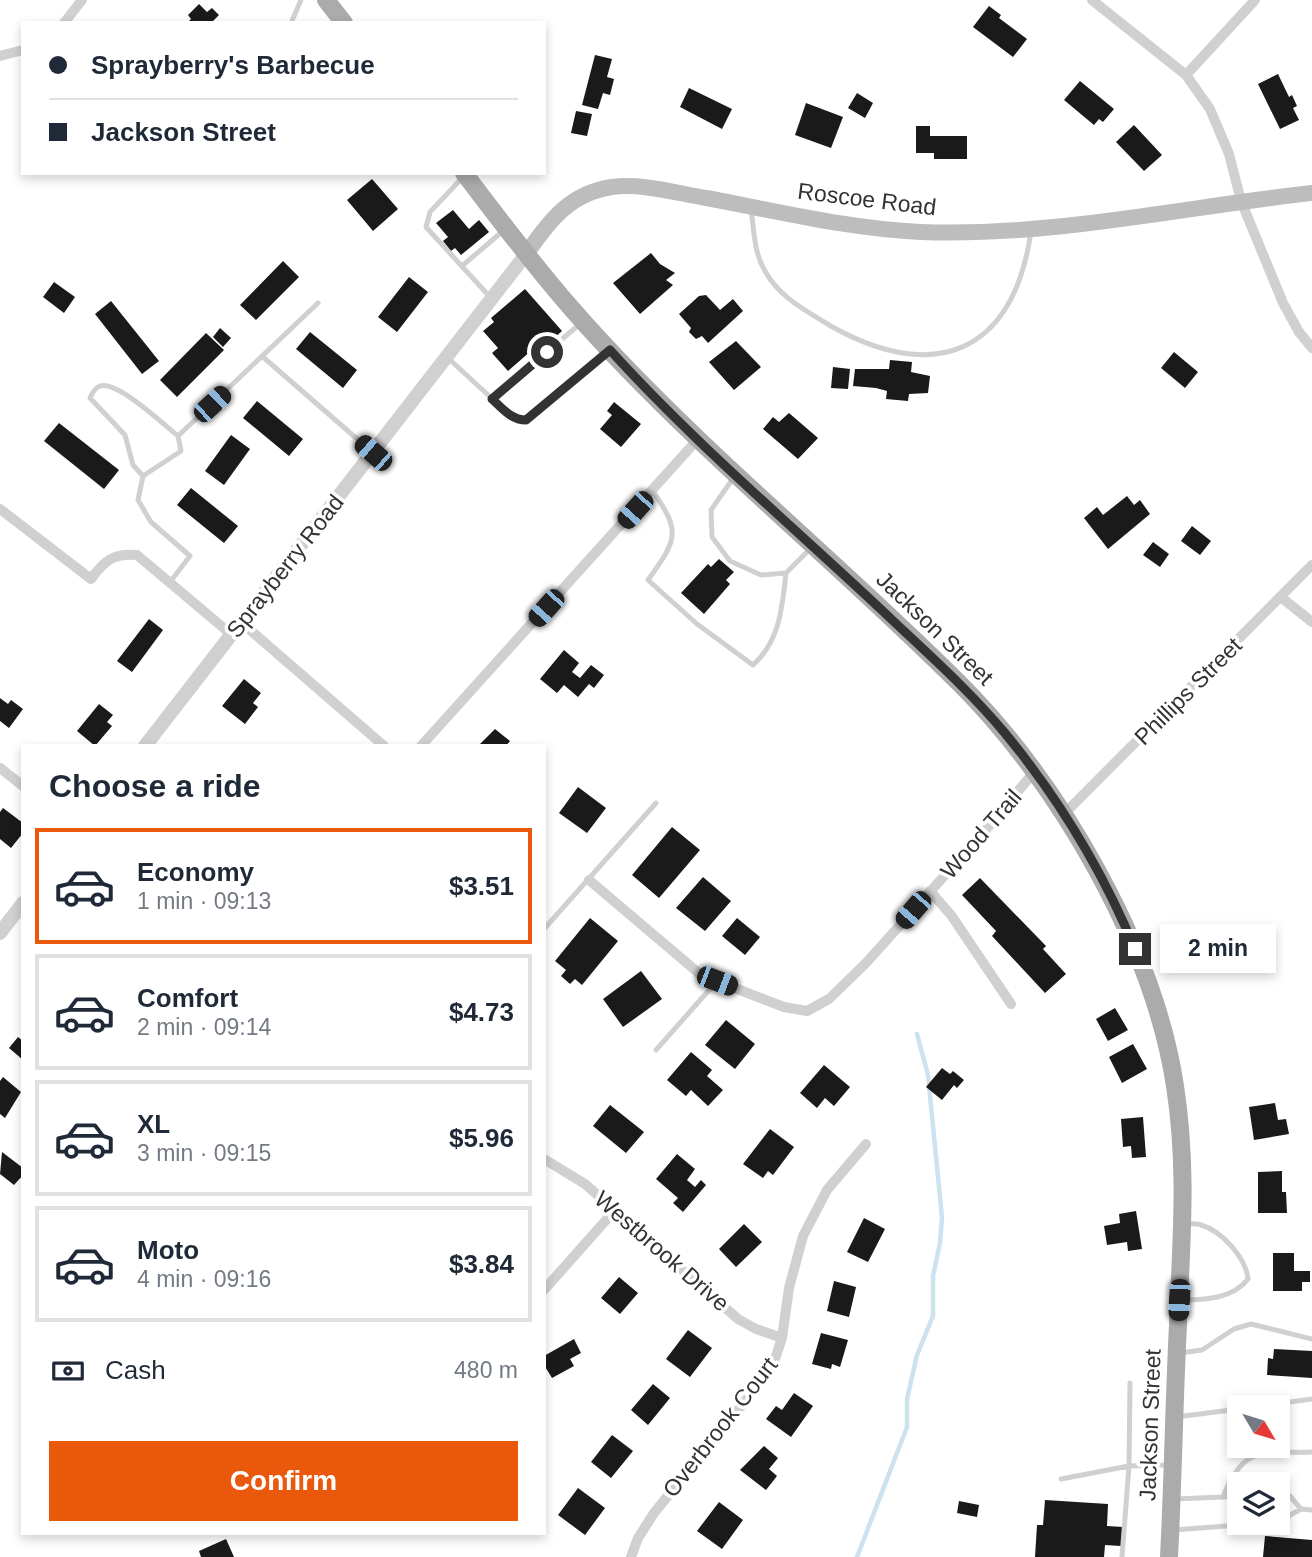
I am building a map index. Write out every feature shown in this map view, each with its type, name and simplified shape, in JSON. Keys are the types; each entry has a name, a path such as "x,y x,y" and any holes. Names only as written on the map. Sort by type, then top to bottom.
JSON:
{"main road":[{"path":"326,0 342,21"},
{"name":"Jackson Street","path":"465,175 583,321 610,350 698,439 961,684 1005,734 1063,815 1126,927 1153,992 1175,1083 1184,1166 1184,1224 1176,1353 1176,1417 1169,1557"},
{"name":"Roscoe Road","path":"527,253 547,224 563,208 585,195 612,187 653,189 873,227 922,232 1086,224 1312,193"}],"street":[{"path":"66,21 82,0"},
{"path":"1091,0 1186,75 1210,109 1221,132 1241,201 1283,303 1299,332 1312,348"},
{"path":"1186,75 1255,0"},
{"path":"0,57 21,51"},
{"name":"Sprayberry Road","path":"147,744 527,253"},
{"path":"423,744 698,439"},
{"path":"0,509 91,579 104,561 120,553 137,555 237,629 381,744"},
{"name":"Phillips Street","path":"1063,815 1312,565"},
{"path":"1282,598 1312,622"},
{"path":"0,768 21,784"},
{"name":"Wood Trail","path":"717,981 784,1007 807,1011 829,999 866,963 1034,772"},
{"path":"589,880 674,955 701,975 717,981"},
{"path":"930,891 951,915 1011,1004"},
{"path":"0,933 21,906"},
{"name":"Overbrook Court","path":"631,1557 638,1538 654,1514 772,1368 782,1338 789,1288 803,1236 827,1190 866,1144"},
{"name":"Westbrook Drive","path":"546,1160 568,1171 738,1319 782,1338"},
{"path":"546,1288 615,1210"}],"lane":[{"path":"292,21 301,0"},
{"path":"463,175 426,219 426,226 492,299"},
{"path":"751,206 760,261 774,284 791,302 865,343 880,348 926,354 943,354 973,344 995,324 1023,275 1031,228"},
{"path":"462,266 507,228"},
{"path":"178,436 318,303"},
{"path":"492,399 583,321"},
{"path":"447,357 511,416 526,420 610,350"},
{"path":"264,357 373,453"},
{"path":"143,476 132,465 125,435 90,398 101,385 115,387 178,436 181,451 143,476 138,500 151,522 190,556 170,582"},
{"path":"736,474 710,510 712,537 730,561 761,575 786,573"},
{"path":"652,490 671,518 671,547 648,580 697,624 753,665 767,652 782,615 786,573 813,546"},
{"path":"546,927 656,803"},
{"path":"656,1050 717,981"},
{"path":"1179,1300 1196,1300 1230,1293 1248,1279 1247,1269 1237,1252 1217,1234 1202,1225 1184,1224"},
{"path":"1176,1353 1202,1350 1234,1329 1251,1324 1312,1339"},
{"path":"1122,1557 1129,1466 1130,1383"},
{"path":"1290,1402 1312,1399"},
{"path":"1176,1417 1227,1411"},
{"path":"1223,1497 1230,1478 1242,1461 1255,1454 1312,1452"},
{"path":"1061,1479 1129,1466 1174,1465"},
{"path":"1290,1496 1301,1509"},
{"path":"1171,1499 1227,1497"},
{"path":"1290,1515 1301,1509 1312,1510"},
{"path":"1171,1531 1227,1526"}],"building":[{"path":"199,4 207,12 212,8 219,15 213,21 189,21 191,19 188,15"},
{"path":"989,6 1001,15 999,18 1027,39 1013,57 973,27"},
{"path":"595,55 612,59 607,77 614,79 610,95 603,93 598,109 582,105"},
{"path":"1278,74 1289,97 1292,95 1297,106 1293,108 1299,120 1280,129 1258,84"},
{"path":"1080,81 1114,109 1103,122 1099,119 1094,125 1064,100"},
{"path":"689,88 732,109 722,129 680,107"},
{"path":"857,93 873,103 865,118 848,108"},
{"path":"806,103 843,117 831,148 795,135"},
{"path":"576,111 592,114 587,136 571,133"},
{"path":"1134,125 1162,155 1144,171 1116,142"},
{"path":"916,126 930,126 930,136 967,136 967,159 934,159 934,153 916,153"},
{"path":"372,179 398,209 373,231 347,200"},
{"path":"453,210 469,229 479,220 489,232 461,255 455,248 451,251 443,241 448,237 436,223"},
{"path":"651,253 660,264 675,273 666,280 673,285 640,314 613,283"},
{"path":"283,261 299,277 256,320 240,305"},
{"path":"409,277 428,292 397,332 378,317"},
{"path":"54,282 75,297 64,313 43,297"},
{"path":"525,289 562,331 551,341 547,337 508,371 492,353 498,348 483,331 494,322 491,318"},
{"path":"706,295 720,310 733,299 743,311 708,343 702,336 696,339 689,332 691,328 679,314 699,296"},
{"path":"111,301 159,361 142,374 95,314"},
{"path":"220,328 231,338 223,347 213,337"},
{"path":"310,332 357,370 343,388 296,349"},
{"path":"206,333 224,350 177,397 160,380"},
{"path":"736,341 761,367 734,390 709,362"},
{"path":"1174,352 1198,372 1185,388 1161,368"},
{"path":"890,360 912,362 911,372 930,376 928,393 909,394 908,401 886,399 887,391 853,386 855,369 889,369"},
{"path":"833,367 850,369 848,389 831,388"},
{"path":"257,401 303,439 289,456 243,418"},
{"path":"614,402 641,424 621,447 600,429 612,415 607,411"},
{"path":"789,413 818,438 798,459 763,429 773,417 779,422"},
{"path":"59,423 119,470 104,489 44,441"},
{"path":"231,435 250,449 224,485 205,471"},
{"path":"191,488 238,526 224,543 177,505"},
{"path":"1127,496 1134,505 1140,500 1150,514 1108,549 1084,518 1097,507 1103,515"},
{"path":"1192,526 1211,541 1200,555 1181,541"},
{"path":"1153,542 1169,554 1160,567 1143,555"},
{"path":"719,559 734,572 726,580 730,584 704,614 681,593 708,564 711,567"},
{"path":"149,619 163,630 132,672 117,661"},
{"path":"564,650 579,663 572,672 580,678 591,665 604,675 594,688 589,684 578,697 564,685 557,693 540,679"},
{"path":"244,679 261,693 253,703 258,707 245,724 222,706"},
{"path":"0,698 8,704 11,700 23,709 9,728 0,721"},
{"path":"99,704 113,715 107,722 112,726 97,744 93,744 77,731"},
{"path":"495,729 510,741 508,744 480,744"},
{"path":"578,787 606,808 587,833 559,813"},
{"path":"3,808 21,822 21,836 11,848 0,839 0,812"},
{"path":"672,827 700,850 659,898 632,875"},
{"path":"703,877 731,901 705,931 676,908"},
{"path":"980,878 1046,946 1043,949 1066,974 1045,993 992,936 996,931 962,895"},
{"path":"590,918 618,941 582,985 575,979 570,984 561,976 566,970 555,961"},
{"path":"737,918 760,937 745,955 722,936"},
{"path":"641,971 662,999 623,1027 603,999"},
{"path":"1115,1008 1128,1030 1108,1041 1096,1019"},
{"path":"726,1020 755,1044 735,1069 705,1045"},
{"path":"18,1037 21,1039 21,1058 9,1048"},
{"path":"1133,1044 1147,1069 1122,1083 1109,1057"},
{"path":"691,1052 712,1070 707,1076 723,1090 708,1106 691,1090 686,1096 667,1080"},
{"path":"824,1065 850,1087 834,1106 825,1098 817,1108 800,1093"},
{"path":"942,1068 950,1074 953,1071 964,1080 957,1088 954,1085 942,1100 926,1087"},
{"path":"3,1077 21,1092 5,1118 0,1114 0,1081"},
{"path":"1275,1103 1278,1120 1286,1119 1289,1134 1254,1140 1249,1107"},
{"path":"610,1105 644,1132 626,1153 593,1126"},
{"path":"1143,1117 1146,1157 1132,1158 1131,1146 1123,1147 1121,1119"},
{"path":"770,1129 794,1147 773,1175 768,1171 763,1178 743,1164"},
{"path":"2,1152 21,1166 21,1177 14,1185 0,1174"},
{"path":"677,1154 695,1169 687,1180 695,1187 701,1180 706,1185 683,1212 673,1203 678,1198 656,1179"},
{"path":"1282,1171 1282,1192 1286,1192 1287,1213 1258,1213 1258,1172"},
{"path":"1136,1211 1142,1249 1128,1251 1127,1242 1107,1245 1104,1226 1120,1223 1119,1214"},
{"path":"864,1218 885,1229 868,1262 847,1252"},
{"path":"744,1224 762,1242 736,1267 719,1249"},
{"path":"1273,1253 1294,1253 1294,1271 1310,1271 1310,1282 1302,1282 1302,1291 1273,1291"},
{"path":"619,1277 638,1293 620,1314 601,1298"},
{"path":"834,1281 856,1287 849,1317 827,1311"},
{"path":"688,1330 712,1348 690,1377 666,1359"},
{"path":"821,1333 848,1340 840,1367 832,1364 831,1369 812,1364"},
{"path":"574,1339 581,1353 570,1359 574,1366 552,1378 546,1368 546,1355"},
{"path":"1274,1349 1312,1351 1312,1378 1267,1375 1268,1358 1273,1359"},
{"path":"653,1384 670,1398 648,1425 631,1410"},
{"path":"794,1393 813,1406 791,1437 766,1419 776,1406 782,1410"},
{"path":"612,1435 633,1451 611,1478 591,1462"},
{"path":"764,1446 778,1458 769,1469 777,1476 766,1490 740,1470"},
{"path":"578,1488 605,1508 585,1535 558,1515"},
{"path":"1045,1500 1108,1504 1107,1526 1123,1527 1121,1546 1105,1545 1104,1557 1035,1557 1037,1525 1043,1525"},
{"path":"959,1501 979,1505 977,1517 957,1513"},
{"path":"719,1502 743,1520 722,1549 697,1531"},
{"path":"1265,1536 1312,1540 1312,1557 1263,1557"},
{"path":"226,1539 234,1557 201,1557 199,1551"}],"waterway":[{"path":"857,1557 907,1427 907,1399 917,1355 933,1316 933,1276 942,1218 928,1075 917,1034"}],"route":[{"path":"547,352 492,399 511,416 526,420 610,350 698,439 961,684 1005,734 1063,815 1100,877 1135,949"}]}
